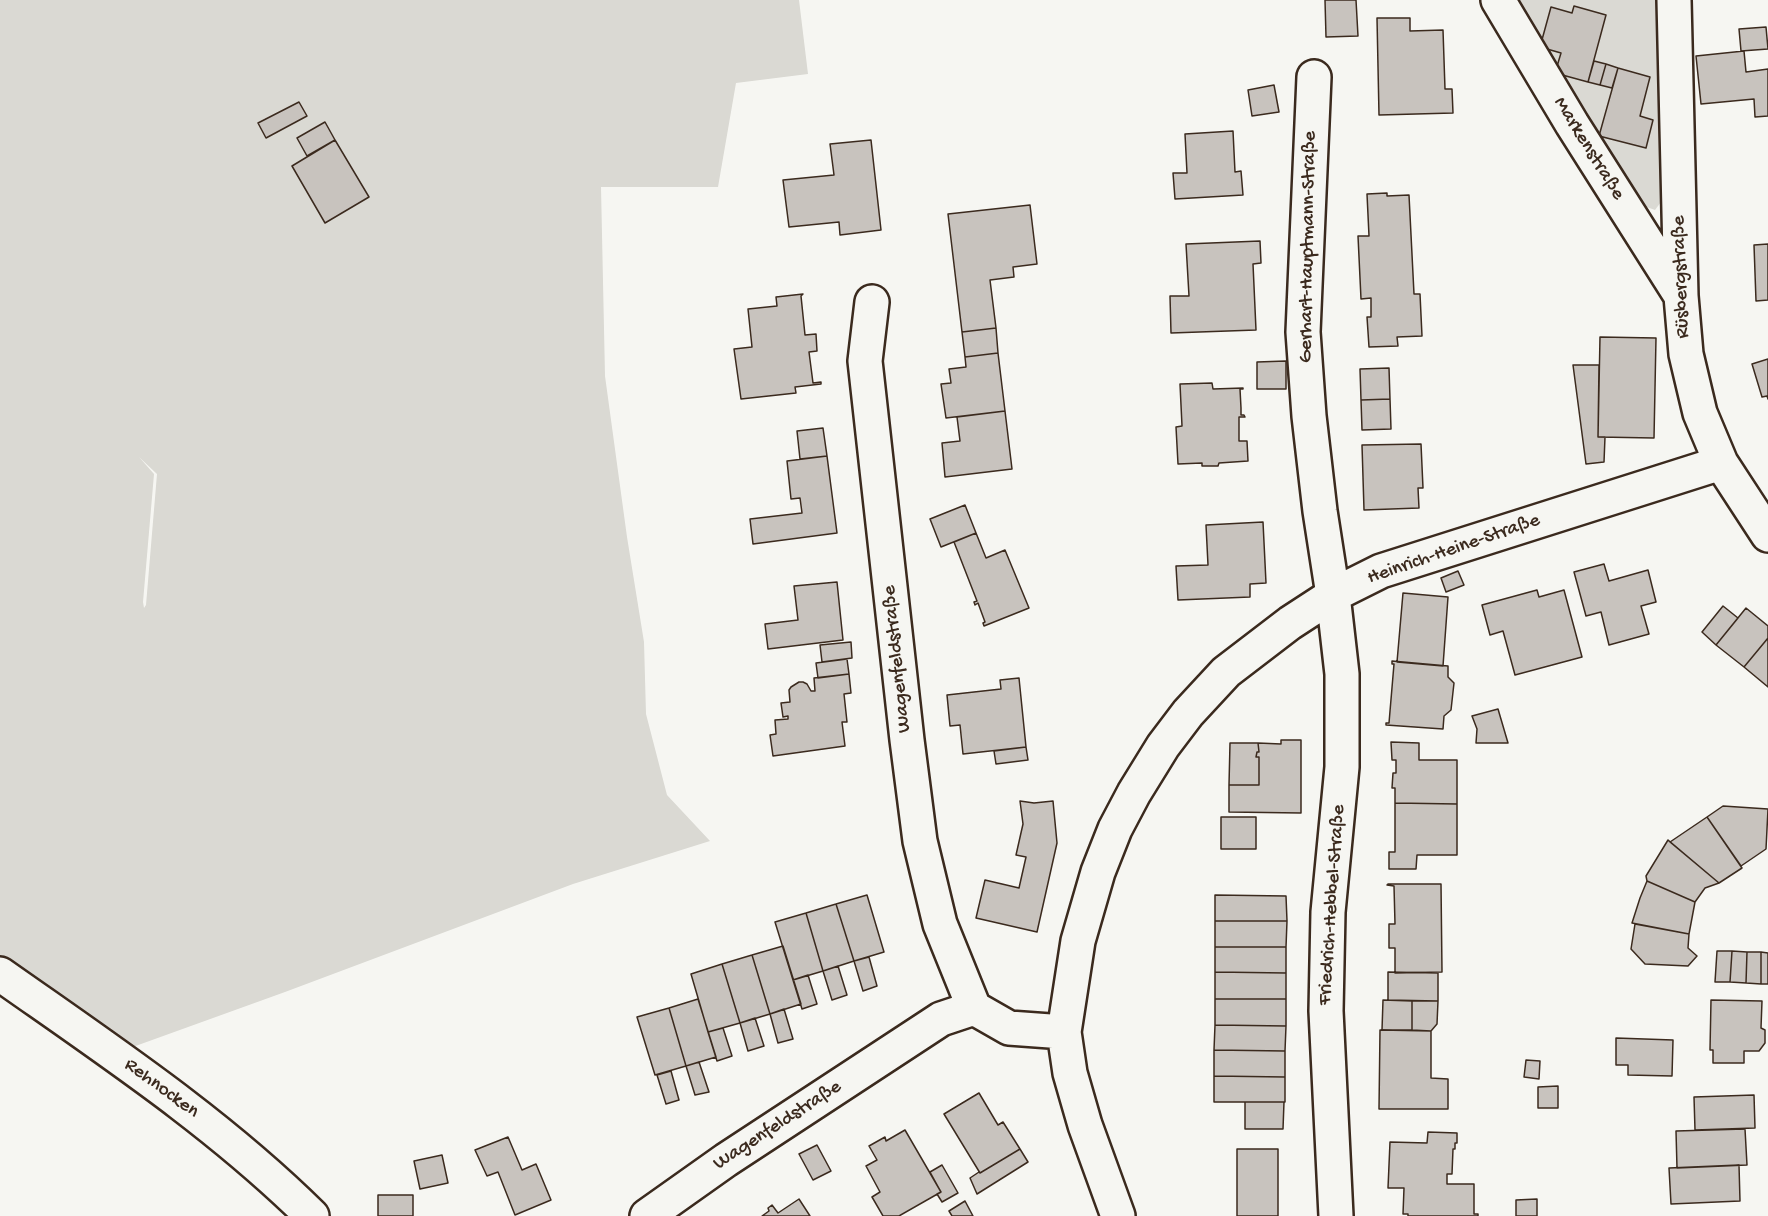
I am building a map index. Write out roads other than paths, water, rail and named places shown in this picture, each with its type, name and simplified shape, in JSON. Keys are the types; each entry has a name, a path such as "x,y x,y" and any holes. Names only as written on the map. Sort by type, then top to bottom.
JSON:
{"street":[{"name":"Markenstraße","path":"1498,0 1572,124 1681,296"},
{"name":"Rüsbergstraße","path":"1674,0 1681,296 1686,354 1700,414 1721,463 1768,535"},
{"name":"Gerhart-Hauptmann-Straße","path":"1314,78 1303,332 1309,416 1333,595"},
{"name":"Wagenfeldstraße","path":"647,1216 726,1160 941,1019 974,1008 940,924 920,841 866,361 872,302"},
{"name":"Heinrich-Heine-Straße","path":"1118,1216 1085,1125 1070,1073 1064,1032 1078,941 1098,872 1115,829 1134,793 1163,746 1188,713 1226,672 1290,623 1333,595 1381,572 1721,463"},
{"name":"Friedrich-Hebbel-Straße","path":"1333,595 1342,674 1342,767 1328,912 1326,1011 1336,1216"},
{"name":"Rehnocken","path":"0,974 169,1093 287,1191 312,1216"},
{"path":"974,1008 1009,1028 1064,1032"}]}
